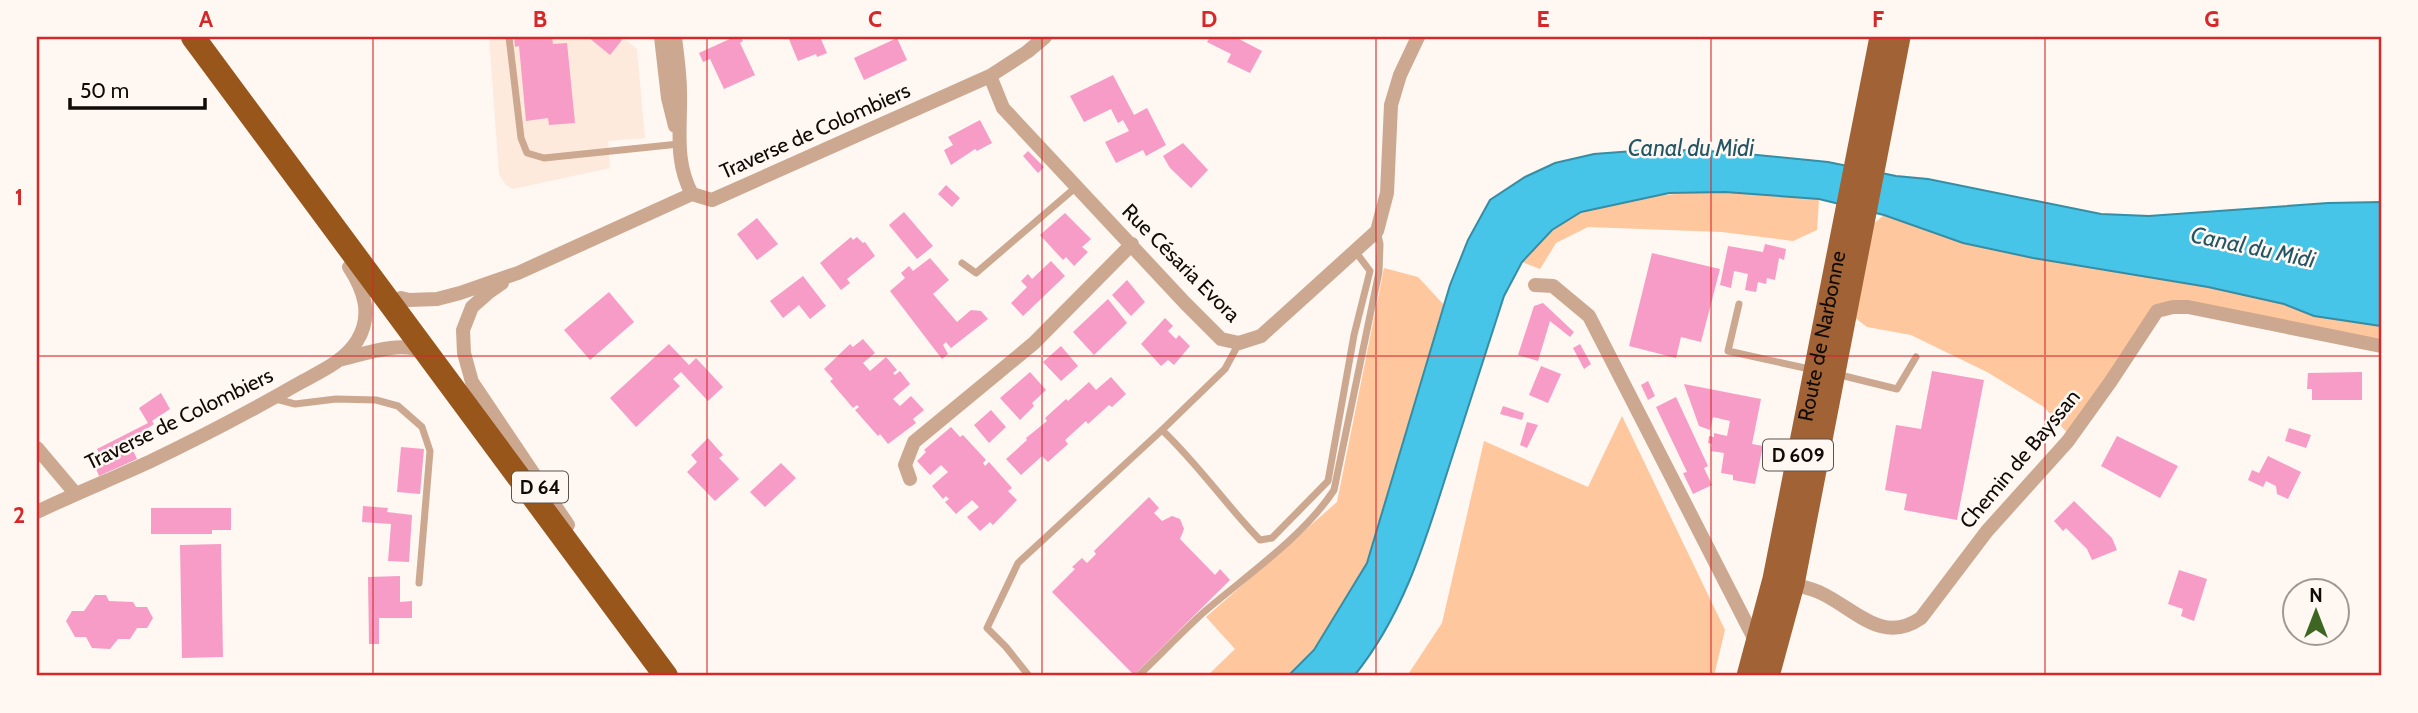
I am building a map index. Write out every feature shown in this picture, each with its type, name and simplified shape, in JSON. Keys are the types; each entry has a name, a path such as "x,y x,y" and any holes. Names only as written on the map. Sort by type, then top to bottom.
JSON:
{"highway":[{"name":"D 64","path":"193,37 666,676"},
{"name":"D 64","path":"207,37 679,676"}],"main road":[{"name":"Route de Narbonne","path":"1766,676 1869,141 1881,37"},
{"name":"Route de Narbonne","path":"1869,141 1899,37"},
{"name":"Route de Narbonne","path":"1748,676 1757,643 1783,581"}],"street":[{"path":"662,37 668,98 679,144"},
{"path":"675,37 680,90 679,144 682,177 692,194"},
{"name":"Traverse de Colombiers","path":"401,298 437,299 460,293 518,273 692,194 712,200 990,76 1045,37"},
{"path":"1377,231 1387,193 1391,105 1400,75 1418,37"},
{"name":"Rue Césaria Evora","path":"990,76 1003,108 1075,188 1221,339 1239,343 1261,336 1377,231"},
{"name":"Traverse de Colombiers","path":"37,512 149,461 272,399 338,361 356,343 364,325 366,304 360,283 264,133"},
{"path":"910,479 905,465 914,442 1034,343 1132,244"},
{"name":"Traverse de Colombiers","path":"518,273 472,307 463,330 464,353 472,382 570,528"},
{"path":"1535,285 1553,286 1589,316 1757,643 1766,676"},
{"name":"Chemin de Bayssan","path":"1783,581 1821,593 1876,625 1892,629 1909,626 1921,618 1987,531 2068,441 2157,311 2188,307 2381,346"},
{"name":"Traverse de Colombiers","path":"338,361 393,348 415,347 427,352"},
{"path":"37,449 75,493"}],"lane":[{"path":"509,37 521,138 527,153 544,158 679,144"},
{"path":"962,263 976,273 1075,188"},
{"path":"1138,676 1203,614 1323,508 1334,490 1379,272 1380,244 1377,231"},
{"path":"1163,430 1179,445 1234,513 1261,540 1272,538 1328,481 1354,335 1370,271 1354,251"},
{"path":"1739,304 1728,351 1897,389 1916,357"},
{"path":"1029,676 987,628 1018,563 1163,430 1225,369 1239,343"},
{"path":"272,399 295,404 336,399 376,400 398,406 422,428 430,451 419,583"}],"shaded area":[{"path":"489,37 622,37 637,49 645,138 608,141 610,168 513,189 506,185 499,174"},
{"path":"1725,192 1819,199 1817,230 1793,241 1722,232 1588,227 1556,243 1540,269 1522,262 1552,230 1589,210 1611,203 1658,195"},
{"path":"1884,215 1963,243 2033,258 2208,287 2284,304 2314,316 2381,326 2381,346 2188,307 2157,311 2071,437 2044,407 1987,372 1911,335 1867,327 1846,311 1860,235"},
{"path":"1384,268 1418,277 1444,305 1367,563 1314,650 1288,676 1207,676 1235,649 1206,617 1337,502"},
{"path":"1622,416 1725,630 1714,676 1407,676 1442,623 1484,441 1588,487"}],"water":[{"name":"Canal du Midi","path":"1660,149 1727,152 1828,162 2101,214 2149,216 2328,203 2381,202 2381,326 2314,316 2284,304 2208,287 2033,258 1963,243 1884,215 1819,199 1725,192 1669,193 1581,212 1552,230 1522,262 1504,296 1419,557 1398,607 1371,654 1354,676 1288,676 1314,650 1367,563 1450,285 1468,240 1490,200 1525,177 1555,163 1594,154"}],"building":[{"path":"514,37 552,37 553,44 567,43 575,123 549,125 548,118 526,121 519,46 515,47"},
{"path":"588,37 618,37 622,40 610,55"},
{"path":"734,37 740,37 743,41 740,43 755,75 724,89 710,59 703,62 699,53"},
{"path":"788,37 820,37 827,53 798,61"},
{"path":"1210,37 1240,37 1239,39 1262,51 1250,73 1227,62 1231,54 1207,42"},
{"path":"897,38 907,60 864,80 854,58"},
{"path":"1113,75 1134,115 1147,108 1166,145 1146,156 1143,150 1116,163 1105,142 1129,131 1123,120 1118,123 1111,109 1084,122 1070,96"},
{"path":"980,120 992,143 977,151 975,149 951,165 944,150 953,145 948,137"},
{"path":"1183,143 1208,170 1191,188 1170,168 1163,156"},
{"path":"1028,151 1044,167 1038,173 1023,156"},
{"path":"946,185 960,198 952,207 938,194"},
{"path":"904,212 933,246 917,259 889,225"},
{"path":"1065,213 1091,239 1082,247 1088,252 1074,266 1066,257 1063,260 1040,235"},
{"path":"757,218 778,244 757,260 737,234"},
{"path":"851,237 853,240 857,237 865,242 875,256 847,279 850,283 841,290 820,263"},
{"path":"1765,244 1786,249 1784,260 1779,258 1775,280 1767,278 1766,284 1758,282 1756,292 1745,290 1748,274 1734,271 1731,288 1720,285 1728,246 1763,252"},
{"path":"1652,253 1720,269 1701,342 1681,337 1676,358 1629,346"},
{"path":"930,258 949,280 933,294 957,322 971,310 981,311 988,319 951,348 946,342 943,345 948,354 942,359 890,291 905,278 901,273 909,266 913,271"},
{"path":"1051,261 1065,276 1023,316 1011,303 1027,287 1021,281 1028,274 1032,279"},
{"path":"803,276 826,306 810,319 799,305 783,318 770,301"},
{"path":"1127,280 1145,302 1131,316 1112,295"},
{"path":"609,292 634,322 590,360 564,330"},
{"path":"1108,299 1127,323 1094,355 1073,332"},
{"path":"1543,303 1574,332 1570,337 1550,321 1538,361 1518,355 1534,306"},
{"path":"1165,318 1173,326 1168,331 1176,339 1179,335 1190,346 1174,365 1168,360 1161,366 1141,344"},
{"path":"863,339 875,353 863,363 870,371 886,357 897,370 893,373 895,375 900,371 910,384 893,399 900,406 911,396 924,410 913,419 916,423 888,444 855,410 859,407 857,405 853,408 830,381 833,379 824,369 850,344 853,347"},
{"path":"669,344 689,365 696,358 723,387 708,401 681,372 673,379 680,386 636,427 610,398"},
{"path":"1580,344 1591,364 1584,369 1573,348"},
{"path":"1061,346 1078,366 1061,381 1043,362"},
{"path":"1541,366 1561,374 1548,403 1529,395"},
{"path":"1932,371 1984,380 1957,520 1904,510 1907,494 1885,490 1896,425 1921,429"},
{"path":"1030,372 1046,390 1020,420 1000,398"},
{"path":"2362,372 2362,400 2312,400 2312,389 2307,389 2308,373"},
{"path":"1111,377 1126,394 1088,424 1086,421 1065,440 1068,444 1048,462 1042,456 1021,475 1006,459 1047,421 1045,418 1066,399 1068,401 1089,382 1096,390"},
{"path":"1648,381 1655,396 1648,400 1641,385"},
{"path":"1684,384 1761,399 1752,444 1763,446 1755,484 1733,480 1733,475 1721,473 1724,453 1711,451 1709,436 1714,437 1714,433 1727,436 1730,421 1713,417 1710,430 1699,426"},
{"path":"161,393 170,409 152,421 154,424 142,432 145,438 130,444 137,459 99,476 95,466 103,461 97,449 148,423 139,408"},
{"path":"1676,397 1708,466 1704,468 1712,485 1693,494 1683,473 1687,472 1656,407"},
{"path":"1503,406 1524,413 1522,420 1500,414"},
{"path":"991,410 1006,427 989,443 974,425"},
{"path":"1527,422 1538,425 1527,448 1520,445"},
{"path":"951,427 960,437 963,435 986,460 983,463 985,466 989,462 1012,488 1008,491 1017,500 993,525 990,522 980,531 967,517 979,507 972,500 956,514 945,502 949,499 946,496 943,499 932,486 948,472 941,465 930,475 917,461 926,452 924,450"},
{"path":"2289,428 2311,435 2306,448 2285,441"},
{"path":"2117,436 2178,466 2160,498 2101,466"},
{"path":"708,438 723,455 719,458 739,479 715,501 687,472 697,462 691,455"},
{"path":"401,447 424,449 420,494 397,492"},
{"path":"2268,456 2301,472 2288,499 2277,494 2276,486 2266,481 2263,487 2248,480 2252,470 2259,473"},
{"path":"781,463 796,478 765,507 750,492"},
{"path":"1149,497 1159,508 1154,513 1162,521 1172,516 1180,519 1184,529 1180,539 1215,575 1220,569 1230,580 1134,675 1052,592 1075,569 1072,567 1082,558 1087,563 1096,554 1094,551"},
{"path":"2074,501 2112,538 2117,550 2092,560 2087,549 2066,528 2063,531 2054,521"},
{"path":"363,506 388,508 387,512 412,515 409,562 388,561 391,524 362,522"},
{"path":"151,508 231,508 231,530 212,530 212,534 151,534"},
{"path":"221,544 223,657 182,658 180,545"},
{"path":"2179,570 2207,579 2194,621 2181,616 2183,609 2168,604"},
{"path":"400,576 400,602 412,601 412,618 379,618 379,644 369,644 368,577"},
{"path":"95,595 106,595 109,601 133,602 136,607 147,607 153,618 147,628 137,628 130,639 118,639 110,649 92,648 86,637 75,637 66,621 72,611 84,611"}]}
